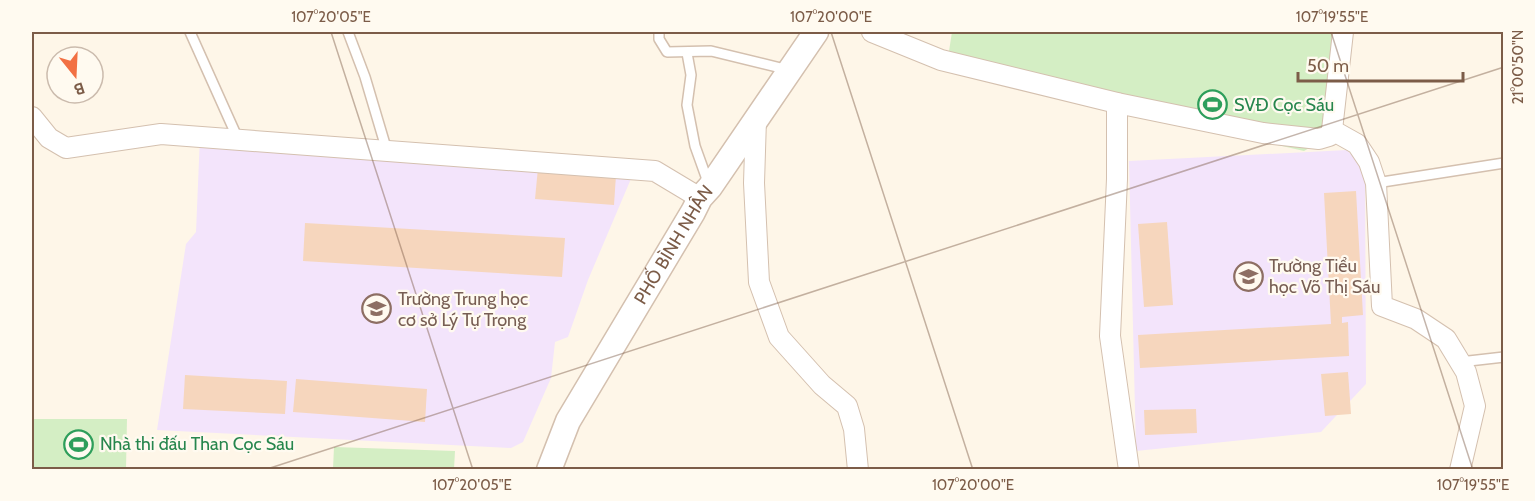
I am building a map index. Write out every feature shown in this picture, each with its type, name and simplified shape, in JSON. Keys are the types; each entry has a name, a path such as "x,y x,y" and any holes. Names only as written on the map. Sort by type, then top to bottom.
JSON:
{"street":[{"name":"PHỐ BÌNH NHÂN","path":"549,470 568,421 705,192 816,32"},
{"path":"872,32 941,60 1117,103 1263,133 1319,140 1329,136 1332,130 1343,32"},
{"path":"1117,103 1117,179 1110,336 1129,470"},
{"path":"32,117 49,138 66,148 161,134 655,171 705,192"},
{"path":"756,119 754,183 759,282 778,337 822,385 847,406 854,429 858,470"},
{"path":"1332,130 1358,144 1369,162 1376,183 1382,306 1416,319 1446,339 1466,372 1475,406 1460,470"}],"lane":[{"path":"190,32 238,140"},
{"path":"351,32 387,151"},
{"path":"659,32 659,39 667,52 711,51 789,70"},
{"path":"687,53 691,75 687,105 705,192"},
{"path":"1376,183 1503,163"},
{"path":"1460,362 1503,357"}],"shaded area":[{"name":"Trường Trung học cơ sở Lý Tự Trọng","path":"200,136 633,174 588,280 568,337 555,342 551,378 523,442 511,448 157,430 186,244 196,232"},
{"name":"Trường Tiểu học Võ Thị Sáu","path":"1347,150 1365,169 1366,384 1321,432 1136,451 1129,161"}],"green space":[{"name":"SVĐ Cọc Sáu","path":"952,32 1334,32 1323,140 1304,151 946,70"},
{"name":"Nhà thi đấu Than Cọc Sáu","path":"32,419 127,419 126,469 32,469"},
{"path":"334,447 455,451 454,469 333,469"}],"building":[{"path":"538,168 616,175 614,205 535,199"},
{"path":"1356,191 1363,315 1342,317 1342,323 1348,322 1349,356 1140,368 1138,335 1331,324 1324,193"},
{"path":"1167,222 1173,305 1144,307 1138,224"},
{"path":"305,223 565,238 562,277 303,261"},
{"path":"1348,372 1351,414 1325,416 1321,374"},
{"path":"185,375 287,381 285,414 183,409"},
{"path":"296,379 427,389 425,422 293,412"},
{"path":"1196,409 1197,433 1145,435 1144,410"}],"place":[{"name":"SVĐ Cọc Sáu","path":"1213,105"},
{"name":"Trường Tiểu học Võ Thị Sáu","path":"1248,276"},
{"name":"Trường Trung học cơ sở Lý Tự Trọng","path":"377,309"},
{"name":"Nhà thi đấu Than Cọc Sáu","path":"79,444"}]}
